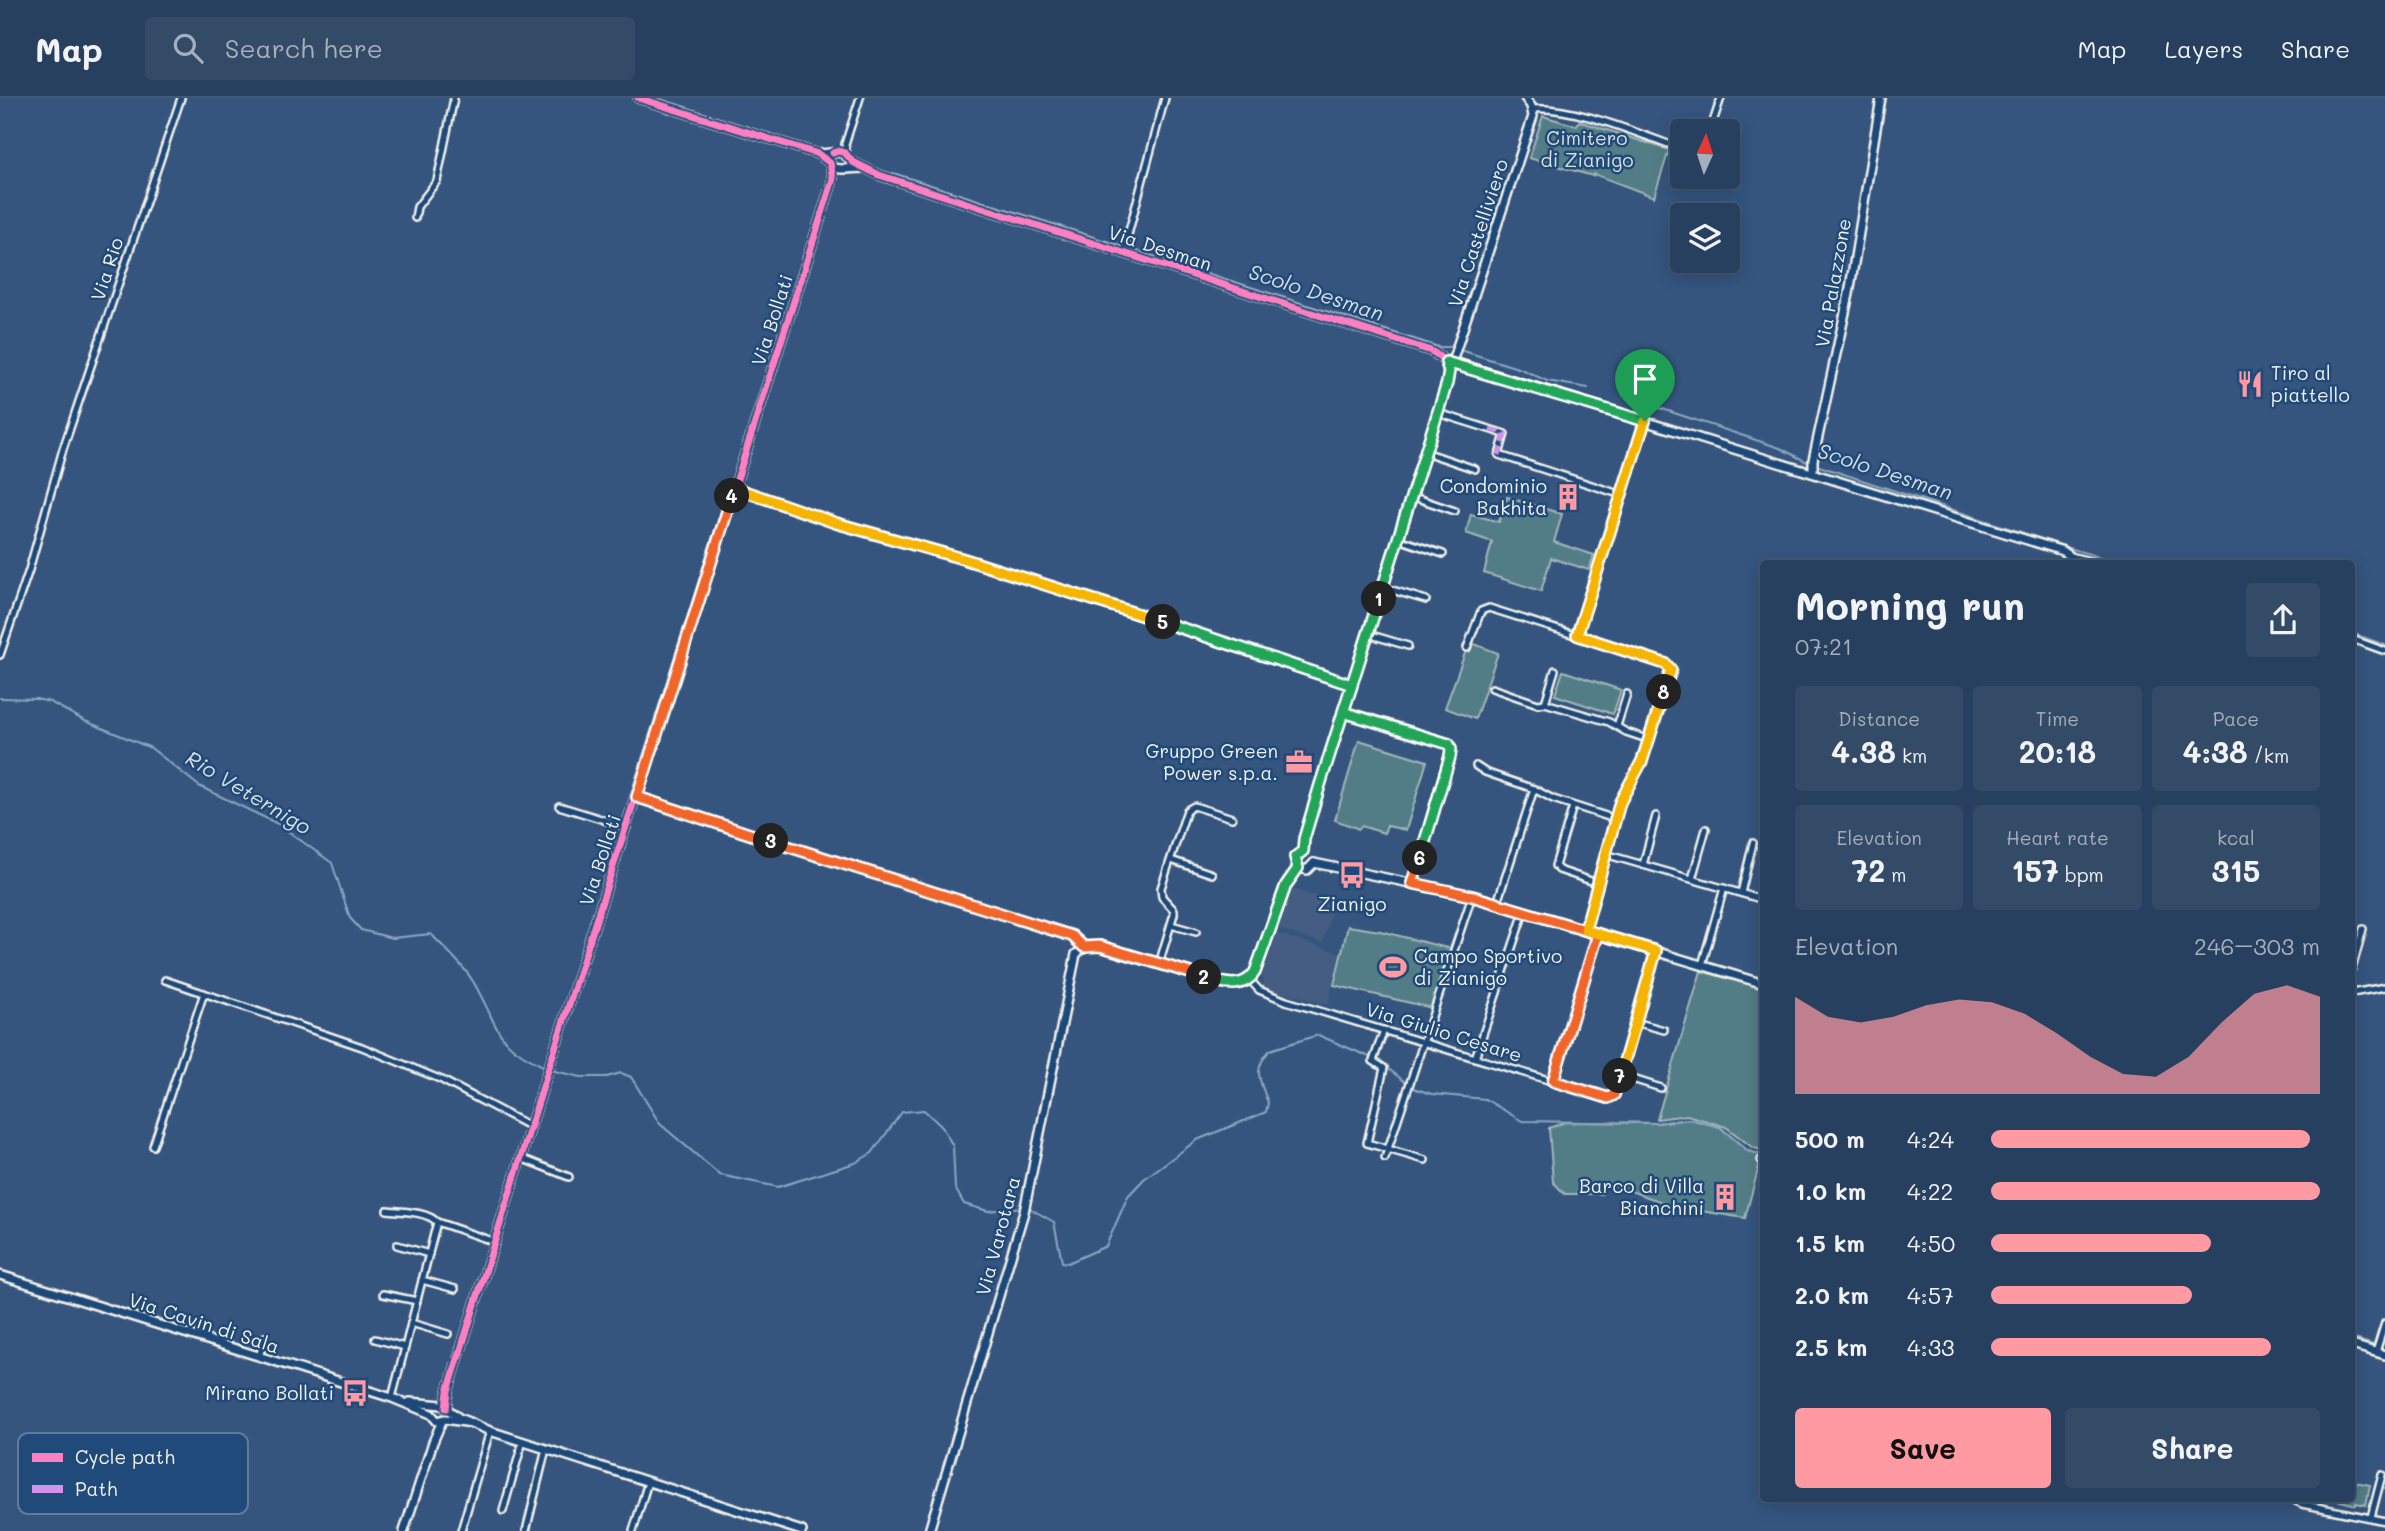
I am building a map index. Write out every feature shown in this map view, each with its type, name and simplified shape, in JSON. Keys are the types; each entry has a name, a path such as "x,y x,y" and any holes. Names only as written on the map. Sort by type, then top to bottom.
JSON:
{"street":[{"name":"Via Rio","path":"0,655 29,570 63,449 181,98"},
{"path":"415,218 417,207 438,181 454,98"},
{"name":"Via Desman","path":"638,98 818,154 831,165 864,168 1125,249 1431,351 1446,362 1812,471 2063,551 2070,560"},
{"path":"831,165 836,152 845,144 860,98"},
{"path":"1125,249 1165,98"},
{"path":"1525,98 1533,109 1549,109 1611,124 1670,145"},
{"path":"1714,119 1720,98"},
{"name":"Via Palazzone","path":"1812,471 1849,294 1881,98"},
{"name":"Via Castelliviero","path":"1446,362 1453,359 1533,116 1533,109"},
{"path":"845,144 848,156 845,168"},
{"name":"Via Desman","path":"818,154 836,152 848,156 864,168"},
{"name":"Via Bollati","path":"433,1443 443,1420 449,1391 549,1068 833,179 831,165"},
{"name":"Via Bollati","path":"833,179 845,168"},
{"path":"1298,868 1295,857 1303,851 1317,796 1449,377 1446,362"},
{"path":"1438,413 1505,435 1499,455 1622,495"},
{"path":"1577,635 1645,421"},
{"path":"1425,452 1475,469"},
{"path":"736,486 836,523 964,559 1352,685"},
{"path":"1412,496 1455,511"},
{"path":"1398,539 1444,554"},
{"path":"1382,587 1426,600"},
{"path":"1466,648 1484,608 1494,609 1666,664 1671,670 1650,740 1639,768 1621,798 1585,930"},
{"path":"1367,634 1408,646"},
{"path":"2355,640 2385,650"},
{"path":"1545,703 1555,670"},
{"path":"1492,688 1617,726 1650,740"},
{"path":"1617,726 1627,694"},
{"path":"1343,712 1446,742 1451,747 1412,883"},
{"path":"1476,766 1485,772 1573,806 1615,819"},
{"path":"1497,904 1534,789"},
{"name":"Via Bollati","path":"559,806 627,827"},
{"path":"1159,964 1174,910 1160,894 1187,810 1194,806 1232,818"},
{"path":"1573,806 1555,866 1559,870 1597,883"},
{"path":"1643,865 1657,816"},
{"path":"1692,879 1706,829"},
{"path":"1741,893 1753,844"},
{"path":"1303,851 1312,854 1314,863"},
{"path":"1605,854 1760,899"},
{"path":"1171,860 1212,874"},
{"path":"1314,863 1472,896 1760,983"},
{"path":"1298,868 1307,870 1314,863"},
{"path":"1249,979 1259,963 1286,885 1298,868"},
{"path":"1702,965 1724,888"},
{"path":"1385,1158 1472,896"},
{"path":"1475,1058 1524,912"},
{"path":"1171,925 1196,932"},
{"path":"2355,958 2363,929"},
{"path":"1553,1081 1598,934"},
{"name":"Via Varotara","path":"929,1531 1025,1208 1076,954 1082,948 1093,945 1223,983 1234,985 1249,979"},
{"path":"1656,951 1620,1075 1661,1088"},
{"name":"Via Giulio Cesare","path":"1249,979 1254,987 1265,994 1608,1098 1614,1095 1620,1075"},
{"path":"165,980 362,1047 442,1080 531,1128"},
{"path":"2355,992 2385,987"},
{"path":"153,1146 204,993"},
{"path":"1635,1022 1664,1030"},
{"path":"1384,1030 1374,1059 1384,1068 1367,1143 1425,1160"},
{"path":"521,1158 569,1177"},
{"path":"387,1210 432,1217 437,1222 495,1242"},
{"path":"395,1399 405,1347 437,1222"},
{"path":"397,1245 429,1254"},
{"name":"Via Cavin di Sala","path":"0,1275 395,1399 446,1409"},
{"path":"422,1280 454,1289"},
{"path":"383,1294 417,1301"},
{"path":"411,1323 448,1334"},
{"path":"2376,1352 2385,1323"},
{"path":"259,1357 265,1337"},
{"path":"375,1339 405,1347"},
{"path":"2355,1346 2385,1355"},
{"name":"Via Bollati","path":"436,1406 449,1391"},
{"name":"Via Cavin di Sala","path":"395,1399 443,1420"},
{"path":"404,1531 433,1443 432,1417 436,1406"},
{"path":"446,1409 490,1431 802,1531"},
{"path":"443,1420 471,1423"},
{"path":"461,1531 490,1431"},
{"path":"503,1511 523,1441"},
{"path":"526,1531 546,1449"},
{"path":"2371,1517 2382,1475"},
{"path":"633,1531 648,1482"},
{"path":"2299,1502 2385,1521"},
{"path":"2310,1502 2314,1506"},
{"path":"2323,1507 2324,1502"}],"shaded area":[{"path":"1292,889 1334,902 1323,943 1278,929"},
{"path":"1277,933 1340,953 1328,1005 1287,993 1286,996 1263,987 1263,973"}],"green space":[{"name":"Cimitero di Zianigo","path":"1543,116 1577,126 1579,121 1669,150 1654,197 1594,174 1593,176 1529,158"},
{"path":"1507,497 1562,514 1554,542 1594,555 1589,570 1551,558 1541,591 1484,573 1492,542 1466,533 1471,514 1499,522"},
{"path":"1469,642 1498,653 1475,719 1445,708"},
{"path":"1563,671 1621,690 1613,714 1555,695"},
{"path":"1359,740 1427,761 1406,830 1387,826 1384,833 1361,826 1359,829 1335,820"},
{"name":"Campo Sportivo di Zianigo","path":"1348,926 1451,949 1432,1008 1334,985"},
{"path":"1701,971 1760,988 1760,1150 1752,1147 1726,1127 1687,1115 1657,1119"},
{"path":"1690,1119 1720,1127 1748,1151 1760,1154 1745,1218 1676,1207 1605,1182 1602,1194 1565,1194 1553,1182 1549,1128 1565,1122 1657,1123"},
{"path":"2355,1482 2370,1485 2366,1505 2344,1502 2355,1502"}],"waterway":[{"name":"Scolo Desman","path":"657,98 776,136"},
{"name":"Scolo Desman","path":"893,173 1122,246"},
{"name":"Scolo Desman","path":"1128,248 1439,347 1451,347"},
{"name":"Scolo Desman","path":"1460,350 1521,369 1547,381 1588,388"},
{"name":"Scolo Desman","path":"1638,401 1780,448 1811,464"},
{"name":"Scolo Desman","path":"1816,465 2112,560"},
{"name":"Scolo Desman","path":"2355,634 2385,645"},
{"name":"Rio Veternigo","path":"0,698 50,702 85,721 151,748 199,786 278,824 332,863 350,918 361,930 392,938 431,934 470,976 506,1041 515,1050 545,1067"},
{"name":"Rio Veternigo","path":"1029,1208 1054,1222 1062,1262 1068,1263 1106,1246 1128,1196 1144,1179 1197,1140 1266,1112 1268,1103 1259,1070 1270,1050 1318,1035 1372,1058"},
{"name":"Rio Veternigo","path":"1377,1060 1413,1088 1432,1094 1485,1099 1522,1121 1657,1123 1690,1119 1720,1127 1748,1151 1760,1155"},
{"name":"Rio Veternigo","path":"550,1070 581,1077 607,1077 621,1073 631,1077 660,1124 720,1175 778,1187 855,1163 872,1153 902,1112 924,1110 942,1127 953,1146 955,1188 964,1204 988,1211 1023,1207"},
{"name":"Rio Veternigo","path":"2355,1339 2374,1345"}],"marked path":[{"path":"1490,429 1505,434 1499,455"}],"cycle path":[{"path":"446,1408 448,1391 550,1064 833,179 830,163 818,154 638,98"},
{"path":"833,153 845,153 853,162 879,175 1431,351 1446,364 1447,383 1320,785 1303,851"},
{"path":"637,797 732,830 1072,936 1084,947"}],"place":[{"name":"Tiro al piattello","path":"2250,384"},
{"name":"Condominio Bakhita","path":"1568,497"},
{"name":"Gruppo Green Power s.p.a.","path":"1299,762"},
{"name":"Zianigo","path":"1352,875"},
{"name":"Campo Sportivo di Zianigo","path":"1393,967"},
{"name":"Barco di Villa Bianchini","path":"1725,1197"},
{"name":"Mirano Bollati","path":"355,1393"}],"route":[{"path":"1645,421 1446,362 1449,377 1447,383 1343,712 1320,785 1303,851 1295,857 1298,868 1286,885 1255,972 1245,982 1234,985 1223,983 1100,946 1084,947 1072,936 732,830 637,797 735,488 836,523 964,559 1283,661 1352,685 1343,712 1449,744 1450,757 1412,883 1472,896 1598,934 1553,1081 1612,1097 1656,951 1585,930 1620,802 1642,761 1671,670 1666,664 1577,635 1645,421"}]}
